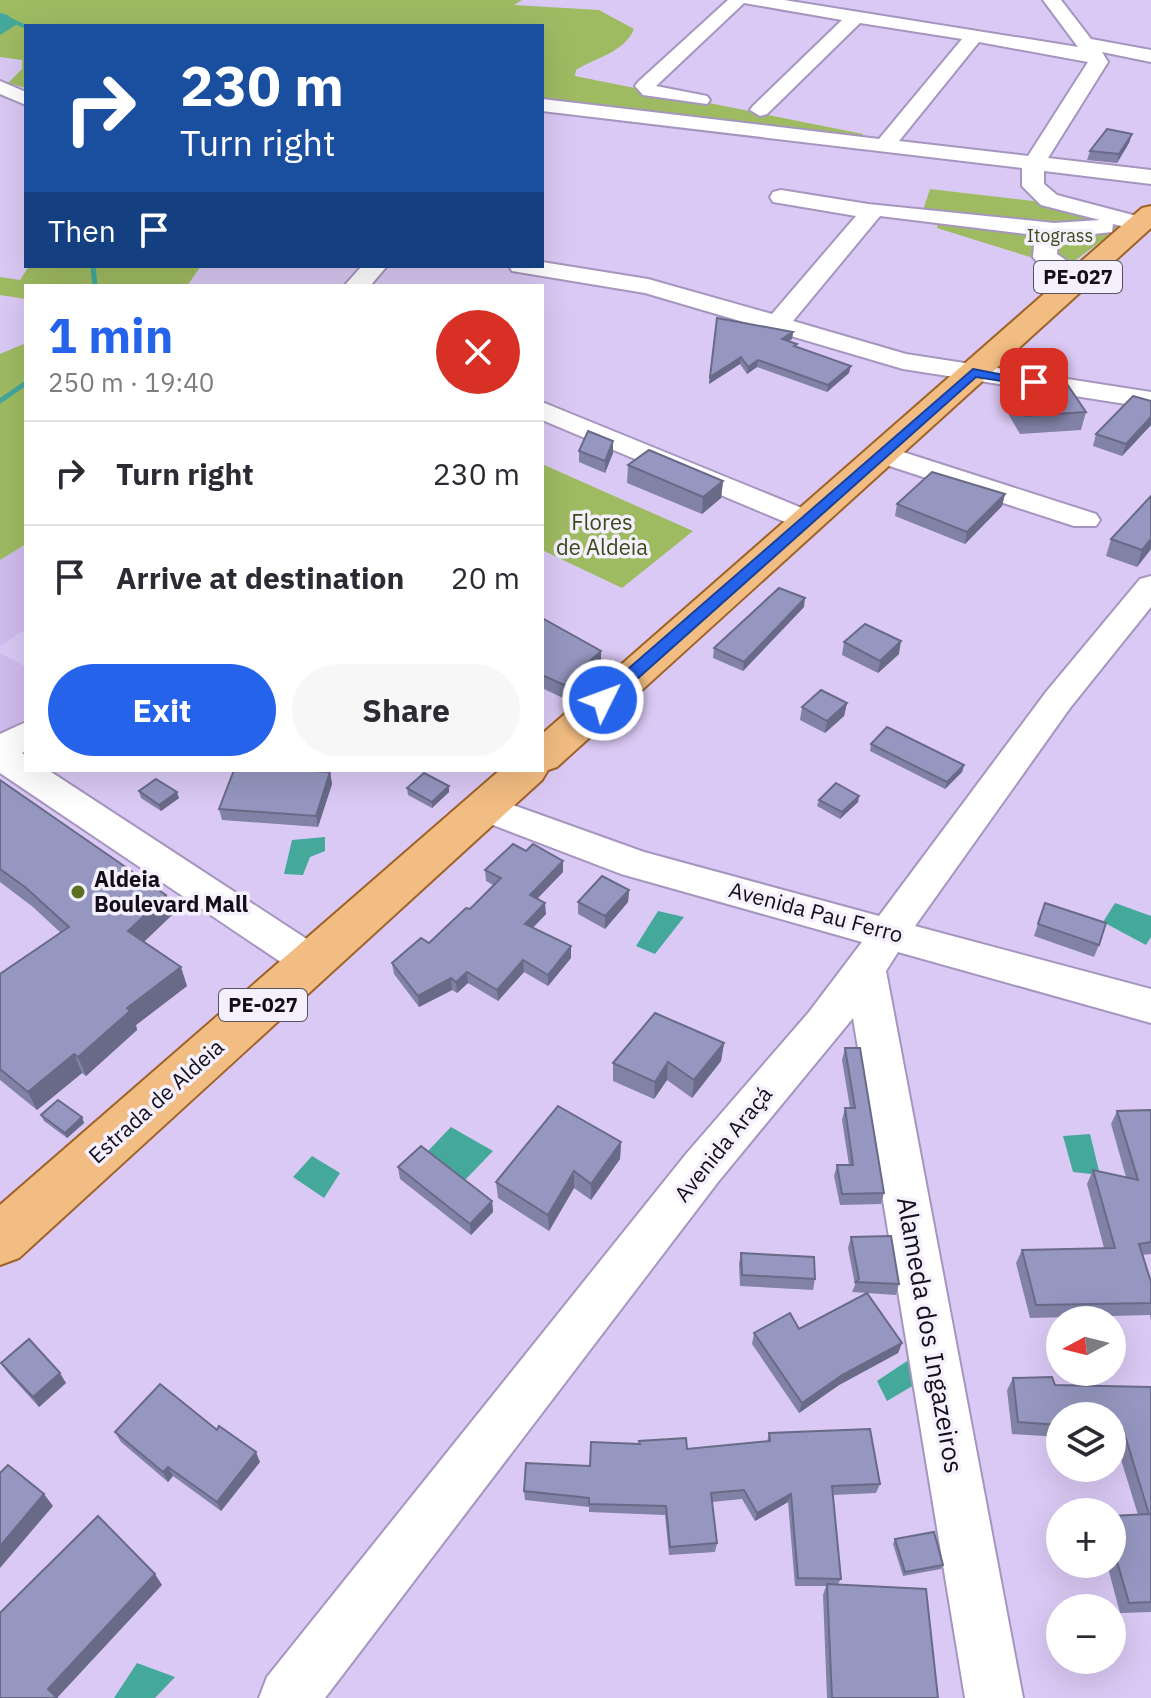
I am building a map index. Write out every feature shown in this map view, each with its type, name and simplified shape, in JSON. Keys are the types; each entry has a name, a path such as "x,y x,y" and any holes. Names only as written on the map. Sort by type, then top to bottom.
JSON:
{"main road":[{"name":"PE-027","path":"544,755 1146,216"},
{"name":"Estrada de Aldeia","path":"0,1240 525,772"}],"street":[{"path":"716,103 658,93 645,86 738,0"},
{"path":"751,0 1087,51 1099,59 1033,186 1042,197 1146,216"},
{"path":"1052,0 1085,43 1151,56"},
{"path":"857,16 753,109 879,139"},
{"path":"879,139 976,34"},
{"path":"0,87 24,98"},
{"path":"544,105 879,139 1043,166 1151,177"},
{"path":"1043,166 1146,216"},
{"path":"781,197 871,211 884,208 1054,230 1146,216"},
{"path":"778,323 871,211"},
{"path":"1054,230 1047,235 1045,257 1078,277"},
{"path":"358,284 373,268"},
{"path":"534,268 638,284 903,361 1151,400"},
{"path":"544,411 808,521"},
{"path":"881,454 1085,520"},
{"name":"Avenida Araçá","path":"288,1698 528,1396 721,1143 878,952 1058,700 1151,586"},
{"path":"24,736 0,754 24,770"},
{"path":"27,772 311,962"},
{"name":"Avenida Pau Ferro","path":"485,808 878,952 1151,1006"},
{"name":"Alameda dos Ingazeiros","path":"878,952 994,1698"}],"shaded area":[{"path":"0,484 24,496 24,630 0,646"},
{"path":"0,653 24,666 24,719 0,735"},
{"path":"325,837 325,851 310,857 303,875 284,874 292,840"},
{"path":"1115,903 1151,916 1151,937 1146,945 1103,922"},
{"path":"658,911 684,917 655,954 636,946"},
{"path":"451,1127 493,1151 464,1181 427,1152"},
{"path":"1090,1134 1100,1175 1073,1172 1063,1136"},
{"path":"312,1156 340,1173 324,1198 293,1177"},
{"path":"910,1359 926,1378 887,1401 877,1381"},
{"path":"137,1663 175,1677 155,1698 114,1698"}],"green space":[{"path":"0,0 522,0 514,5 599,10 634,29 624,44 576,70 575,76 863,134 860,138 544,99 544,24 24,24 24,87 8,83 22,69 22,60 0,57"},
{"name":"Itograss","path":"930,189 1042,202 1124,224 1065,268 937,228 938,218 923,210"},
{"path":"28,268 200,268 188,284 24,284 24,299 0,295 0,277 20,280"},
{"path":"24,344 24,545 0,560 0,354"},
{"name":"Flores de Aldeia","path":"544,465 693,531 622,588 544,551"}],"building":[{"path":"1107,129 1132,134 1119,154 1090,151"},
{"path":"717,318 793,332 782,339 851,366 828,385 758,360 748,367 741,357 710,377"},
{"path":"1067,384 1086,412 1025,416 1007,388"},
{"path":"1133,396 1151,401 1151,417 1126,444 1096,434"},
{"path":"588,431 613,441 605,461 579,451"},
{"path":"649,450 723,481 703,497 628,465"},
{"path":"932,472 1005,494 967,532 897,504"},
{"path":"1151,496 1151,539 1142,550 1111,539"},
{"path":"779,588 805,598 744,662 714,648"},
{"path":"544,619 601,651 564,685 544,676"},
{"path":"865,624 901,641 880,661 844,642"},
{"path":"821,690 847,703 827,721 802,707"},
{"path":"887,727 964,765 947,782 871,744"},
{"path":"233,772 330,772 316,816 219,809"},
{"path":"424,773 449,786 432,802 407,788"},
{"path":"156,779 177,792 159,805 139,791"},
{"path":"0,780 166,895 128,931 181,967 127,1008 130,1011 78,1057 74,1054 28,1092 0,1069 0,974 69,927 0,869"},
{"path":"836,783 859,796 842,812 819,800"},
{"path":"513,844 526,851 533,844 563,861 530,895 545,903 525,924 571,946 548,975 523,960 497,990 467,972 456,982 451,978 418,996 392,963 421,938 429,943 466,908 470,909 501,878 485,870"},
{"path":"602,876 629,890 605,916 578,902"},
{"path":"1045,903 1106,923 1099,945 1038,924"},
{"path":"655,1013 724,1043 694,1080 668,1062 655,1082 613,1063"},
{"path":"845,1048 860,1048 884,1193 842,1194 837,1165 853,1165 845,1108 855,1108"},
{"path":"58,1100 82,1117 65,1133 41,1115"},
{"path":"558,1106 621,1142 591,1184 574,1171 548,1215 496,1182"},
{"path":"1151,1110 1151,1242 1139,1244 1151,1282 1151,1303 1036,1305 1022,1250 1115,1248 1093,1170 1138,1180 1117,1111"},
{"path":"421,1146 492,1201 470,1224 398,1167"},
{"path":"891,1236 899,1284 856,1282 859,1279 851,1237"},
{"path":"741,1253 814,1257 815,1279 742,1275"},
{"path":"867,1293 902,1343 842,1375 802,1403 754,1333 790,1313 799,1329"},
{"path":"29,1339 60,1373 33,1397 1,1363"},
{"path":"1046,1377 1046,1386 1151,1387 1151,1602 1129,1603 1122,1578 1126,1578 1126,1515 1149,1514 1126,1439 1126,1402 1046,1402 1046,1424 1018,1422 1013,1378"},
{"path":"160,1384 217,1430 219,1426 256,1452 217,1502 168,1467 163,1472 115,1432"},
{"path":"870,1429 880,1484 832,1486 841,1579 798,1578 791,1494 757,1513 744,1490 711,1493 717,1543 670,1547 666,1506 589,1504 589,1498 524,1491 526,1463 590,1466 591,1442 640,1444 639,1441 686,1438 687,1449 770,1441 769,1433"},
{"path":"8,1465 44,1494 0,1546 0,1473"},
{"path":"98,1516 155,1574 48,1689 57,1698 0,1698 0,1613"},
{"path":"934,1532 943,1565 905,1572 895,1539"},
{"path":"827,1584 926,1589 938,1698 832,1698"}],"waterway":[{"path":"0,15 24,26"},
{"path":"0,20 5,25 0,28"},
{"path":"93,268 95,284"},
{"path":"0,401 24,384"}],"place":[{"name":"Aldeia Boulevard Mall","path":"78,892"}],"route":[{"path":"603,700 973,373 1034,382"}]}
